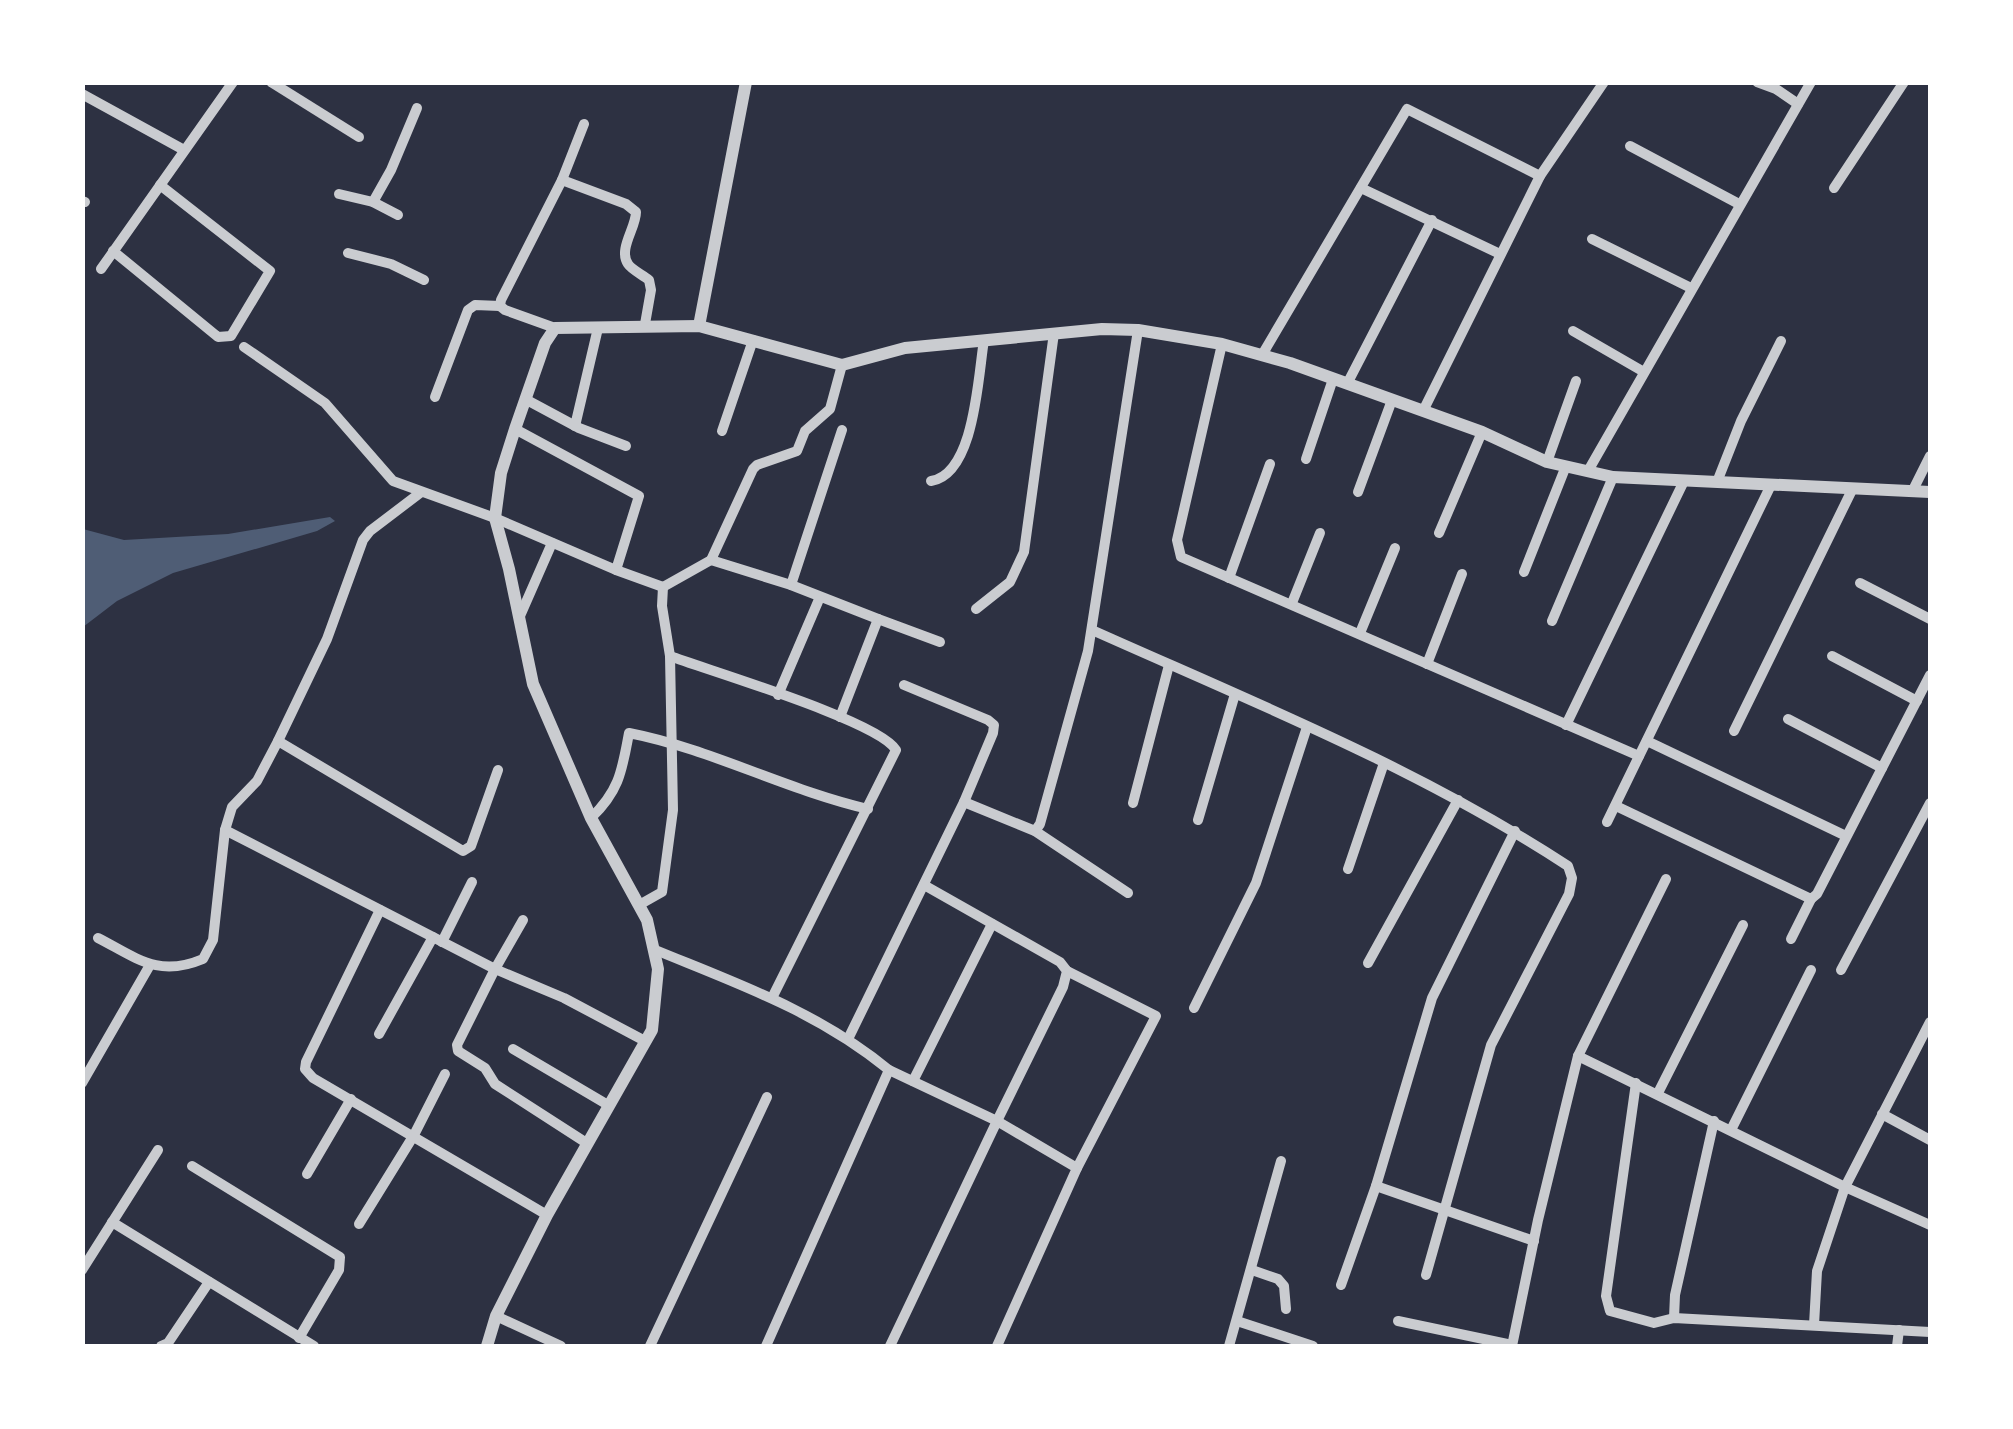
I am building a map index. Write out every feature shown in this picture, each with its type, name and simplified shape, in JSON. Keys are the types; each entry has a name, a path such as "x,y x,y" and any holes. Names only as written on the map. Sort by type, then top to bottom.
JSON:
{"street":[{"path":"271,82 358,138"},
{"path":"699,326 746,82"},
{"path":"1424,411 1540,176 1604,82"},
{"path":"1757,82 1798,104"},
{"path":"1588,472 1811,82"},
{"path":"1834,188 1904,82"},
{"path":"101,268 229,84"},
{"path":"82,94 184,150"},
{"path":"373,202 417,108"},
{"path":"1262,355 1407,109 1540,176"},
{"path":"500,306 562,180 584,124"},
{"path":"1630,146 1740,204"},
{"path":"562,180 626,204 636,212 636,223 624,251 628,264 649,280 645,324"},
{"path":"113,251 218,337 231,336 270,272 160,185"},
{"path":"1360,188 1500,254"},
{"path":"339,194 373,202 398,214"},
{"path":"1306,459 1340,381 1432,220"},
{"path":"1592,239 1692,288"},
{"path":"348,253 391,264 424,280"},
{"path":"435,397 468,310 475,304 500,306 555,328 699,326 842,365 905,348 1102,329 1138,330 1262,355 1482,432 1548,462 1588,472 1613,477 1930,492"},
{"path":"487,1346 496,1316 585,1142 652,1030 658,969 647,920 591,818 532,684 520,616 495,518 501,473 515,428 545,342 555,328"},
{"path":"575,426 598,328"},
{"path":"1036,831 1092,630 1138,330"},
{"path":"1573,331 1644,372"},
{"path":"976,609 1010,582 1024,552 1054,333"},
{"path":"722,432 753,340"},
{"path":"932,481 942,480 958,463 967,442 984,340"},
{"path":"1717,482 1741,421 1781,342"},
{"path":"1222,344 1177,540 1181,558 1639,756"},
{"path":"244,347 325,403 393,481 663,587 711,560 753,469 797,451 805,431 830,409 842,365"},
{"path":"1548,462 1576,382"},
{"path":"526,399 575,426 626,446"},
{"path":"1358,492 1392,400"},
{"path":"515,428 639,496 616,570"},
{"path":"791,585 842,430"},
{"path":"1439,534 1482,432"},
{"path":"1912,492 1930,456"},
{"path":"1228,578 1270,464"},
{"path":"1524,572 1566,466"},
{"path":"1552,621 1613,477"},
{"path":"1566,726 1684,481"},
{"path":"1608,822 1771,485"},
{"path":"1734,731 1852,490"},
{"path":"98,938 165,969 203,959 213,940 225,830 232,808 257,781 278,741 327,639 363,540 420,493"},
{"path":"1292,604 1320,533"},
{"path":"520,616 552,543"},
{"path":"1360,633 1395,548"},
{"path":"711,560 791,585 940,642"},
{"path":"1426,664 1462,574"},
{"path":"1860,583 1930,619"},
{"path":"639,906 662,892 673,810 670,656 663,587"},
{"path":"778,695 820,597"},
{"path":"840,716 878,619"},
{"path":"1092,630 1384,763 1515,831 1568,866 1572,878 1569,894 1492,1045 1426,1275"},
{"path":"670,656 840,716 891,741 896,750 772,998"},
{"path":"1832,656 1916,701"},
{"path":"1133,803 1169,665"},
{"path":"1791,940 1930,675"},
{"path":"849,1038 964,802 994,726 904,686"},
{"path":"1198,820 1235,694"},
{"path":"1788,718 1882,768"},
{"path":"1194,1008 1256,883 1308,727"},
{"path":"591,818 607,803 620,782 628,733 673,742 868,809"},
{"path":"278,741 462,851 471,846 498,770"},
{"path":"1647,741 1846,836"},
{"path":"1348,869 1384,763"},
{"path":"1368,962 1458,800"},
{"path":"964,802 1036,831 1128,893"},
{"path":"1840,970 1930,803"},
{"path":"1616,806 1811,898"},
{"path":"225,830 645,1041"},
{"path":"1342,1285 1432,998 1515,831"},
{"path":"1398,1321 1512,1346 1578,1056 1666,879"},
{"path":"379,1034 472,882"},
{"path":"924,885 1060,962 1067,971 1156,1016 1078,1168 997,1346"},
{"path":"380,910 306,1062 306,1070 312,1078 547,1215"},
{"path":"523,920 457,1045 458,1051 485,1068 494,1084 585,1142"},
{"path":"913,1081 992,924"},
{"path":"1658,1093 1742,925"},
{"path":"653,949 772,998 849,1038 889,1070 997,1121 1078,1168"},
{"path":"82,1084 150,965"},
{"path":"1732,1130 1811,970"},
{"path":"890,1346 1063,987 1067,971"},
{"path":"1814,1325 1817,1271 1844,1188 1930,1022"},
{"path":"1919,1043 1930,1050"},
{"path":"512,1049 608,1104"},
{"path":"1578,1056 1844,1188 1930,1226"},
{"path":"766,1346 889,1070"},
{"path":"359,1224 446,1074"},
{"path":"1636,1084 1606,1296 1610,1311 1654,1323 1674,1318 1930,1332"},
{"path":"650,1346 767,1097"},
{"path":"307,1174 351,1100"},
{"path":"1882,1114 1930,1140"},
{"path":"1674,1318 1675,1295 1714,1121"},
{"path":"82,1270 158,1150"},
{"path":"1229,1346 1281,1161"},
{"path":"192,1166 340,1257 339,1270 299,1338"},
{"path":"1376,1186 1534,1241"},
{"path":"112,1222 314,1346"},
{"path":"1252,1270 1278,1279 1284,1286 1286,1309"},
{"path":"162,1346 209,1282"},
{"path":"496,1316 561,1346"},
{"path":"1237,1322 1313,1346"},
{"path":"1898,1346 1899,1330"}],"water":[{"path":"330,517 335,521 317,531 173,573 117,601 83,627 83,529 124,540 228,534"}]}
